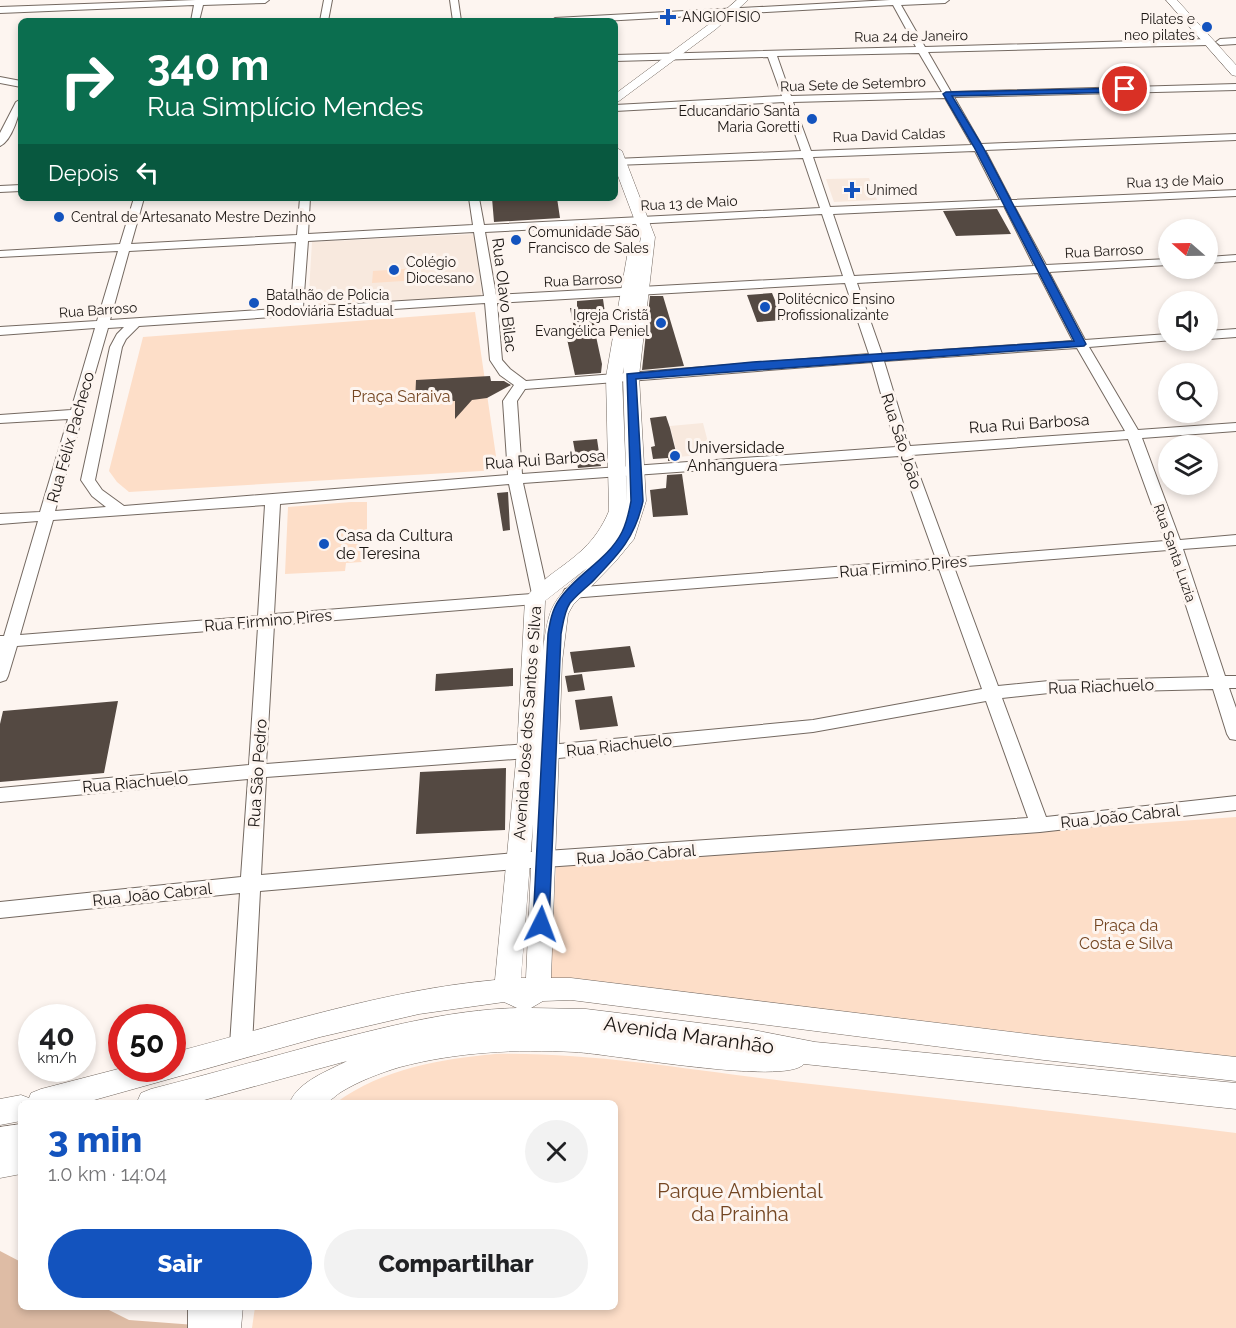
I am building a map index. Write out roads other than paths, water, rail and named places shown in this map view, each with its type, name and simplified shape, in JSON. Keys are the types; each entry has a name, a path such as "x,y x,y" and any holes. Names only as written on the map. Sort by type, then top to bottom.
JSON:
{"main road":[{"path":"618,97 731,12 743,0"},
{"path":"1171,0 1214,42 1236,59"},
{"path":"1183,0 1236,72"},
{"path":"618,163 641,221"},
{"name":"Avenida José dos Santos e Silva","path":"523,993 544,861 538,752 538,597 596,551 613,527 618,511 626,472 623,377 641,221"},
{"name":"Avenida José dos Santos e Silva","path":"523,993 517,861 538,752 558,614 571,593 608,558 627,535 637,501 626,472"},
{"name":"Avenida Maranhão","path":"186,1062 241,1045 431,999 571,989 1044,1048 1236,1069"},
{"path":"505,1020 523,993 554,1018"},
{"name":"Avenida Maranhão","path":"159,1100 423,1030 505,1020 554,1018 725,1038 815,1054 1236,1096"},
{"path":"307,1100 343,1076 401,1054 474,1042 578,1039 751,1059 783,1059 815,1054"},
{"path":"48,1100 115,1082"},
{"path":"0,1112 18,1109"},
{"path":"0,1141 18,1138"},
{"path":"0,1164 18,1161"},
{"path":"203,1310 204,1328"},
{"path":"225,1328 227,1310"}],"street":[{"path":"0,10 70,4 265,0"},
{"path":"325,18 328,0"},
{"path":"454,0 457,18"},
{"path":"614,18 945,0"},
{"path":"196,18 200,1"},
{"name":"Rua Santa Luzia","path":"895,1 978,147 1081,344 1133,434 1174,544 1236,734"},
{"path":"63,18 70,4"},
{"name":"Rua 24 de Janeiro","path":"618,58 1236,41"},
{"name":"Rua São João","path":"772,54 877,358 904,451 994,693 1040,825"},
{"path":"0,80 18,83"},
{"name":"Rua Sete de Setembro","path":"618,108 786,99 1236,87"},
{"path":"0,143 3,133 18,107"},
{"path":"3,133 18,132"},
{"name":"Rua David Caldas","path":"618,158 1236,137"},
{"path":"0,189 18,188"},
{"name":"Rua 13 de Maio","path":"0,254 479,228 1236,193"},
{"name":"Rua Félix Pacheco","path":"0,676 6,642 48,515 138,201"},
{"path":"297,311 305,201"},
{"name":"Rua Olavo Bilac","path":"474,201 491,300 496,360 505,372 516,377 521,386"},
{"path":"1218,259 1236,258"},
{"name":"Rua Barroso","path":"0,331 297,311 1158,263"},
{"path":"119,509 99,495 88,480 116,346 121,337 136,322"},
{"path":"1218,334 1236,333"},
{"path":"538,597 515,479 510,401 521,386 1158,339"},
{"path":"0,420 78,414"},
{"name":"Rua Rui Barbosa","path":"0,519 1236,426"},
{"name":"Rua São Pedro","path":"241,1045 273,500"},
{"name":"Rua Firmino Pires","path":"571,593 1236,540"},
{"name":"Rua Firmino Pires","path":"6,642 538,597"},
{"name":"Rua Riachuelo","path":"0,795 256,771 538,752 813,726 994,693 1083,685 1236,682"},
{"name":"Rua João Cabral","path":"0,910 249,884 517,861 544,861 1040,825 1236,803"}],"place":[{"name":"ANGIOFISIO","path":"668,17"},
{"name":"Pilates e neo pilates","path":"1207,27"},
{"name":"Educandario Santa Maria Goretti","path":"812,119"},
{"name":"Unimed","path":"852,190"},
{"name":"Central de Artesanato Mestre Dezinho","path":"59,217"},
{"name":"Comunidade São Francisco de Sales","path":"516,240"},
{"name":"Colégio Diocesano","path":"394,270"},
{"name":"Batalhão de Policia Rodoviária Estadual","path":"254,303"},
{"name":"Politécnico Ensino Profissionalizante","path":"765,307"},
{"name":"Igreja Cristã Evangélica Peniel","path":"661,323"},
{"name":"Universidade Anhanguera","path":"675,456"},
{"name":"Casa da Cultura de Teresina","path":"324,544"}],"park label":[{"name":"Praça Saraiva","path":"401,396"},
{"name":"Praça da Costa e Silva","path":"1126,934"},
{"name":"Parque Ambiental da Prainha","path":"740,1202"}]}
